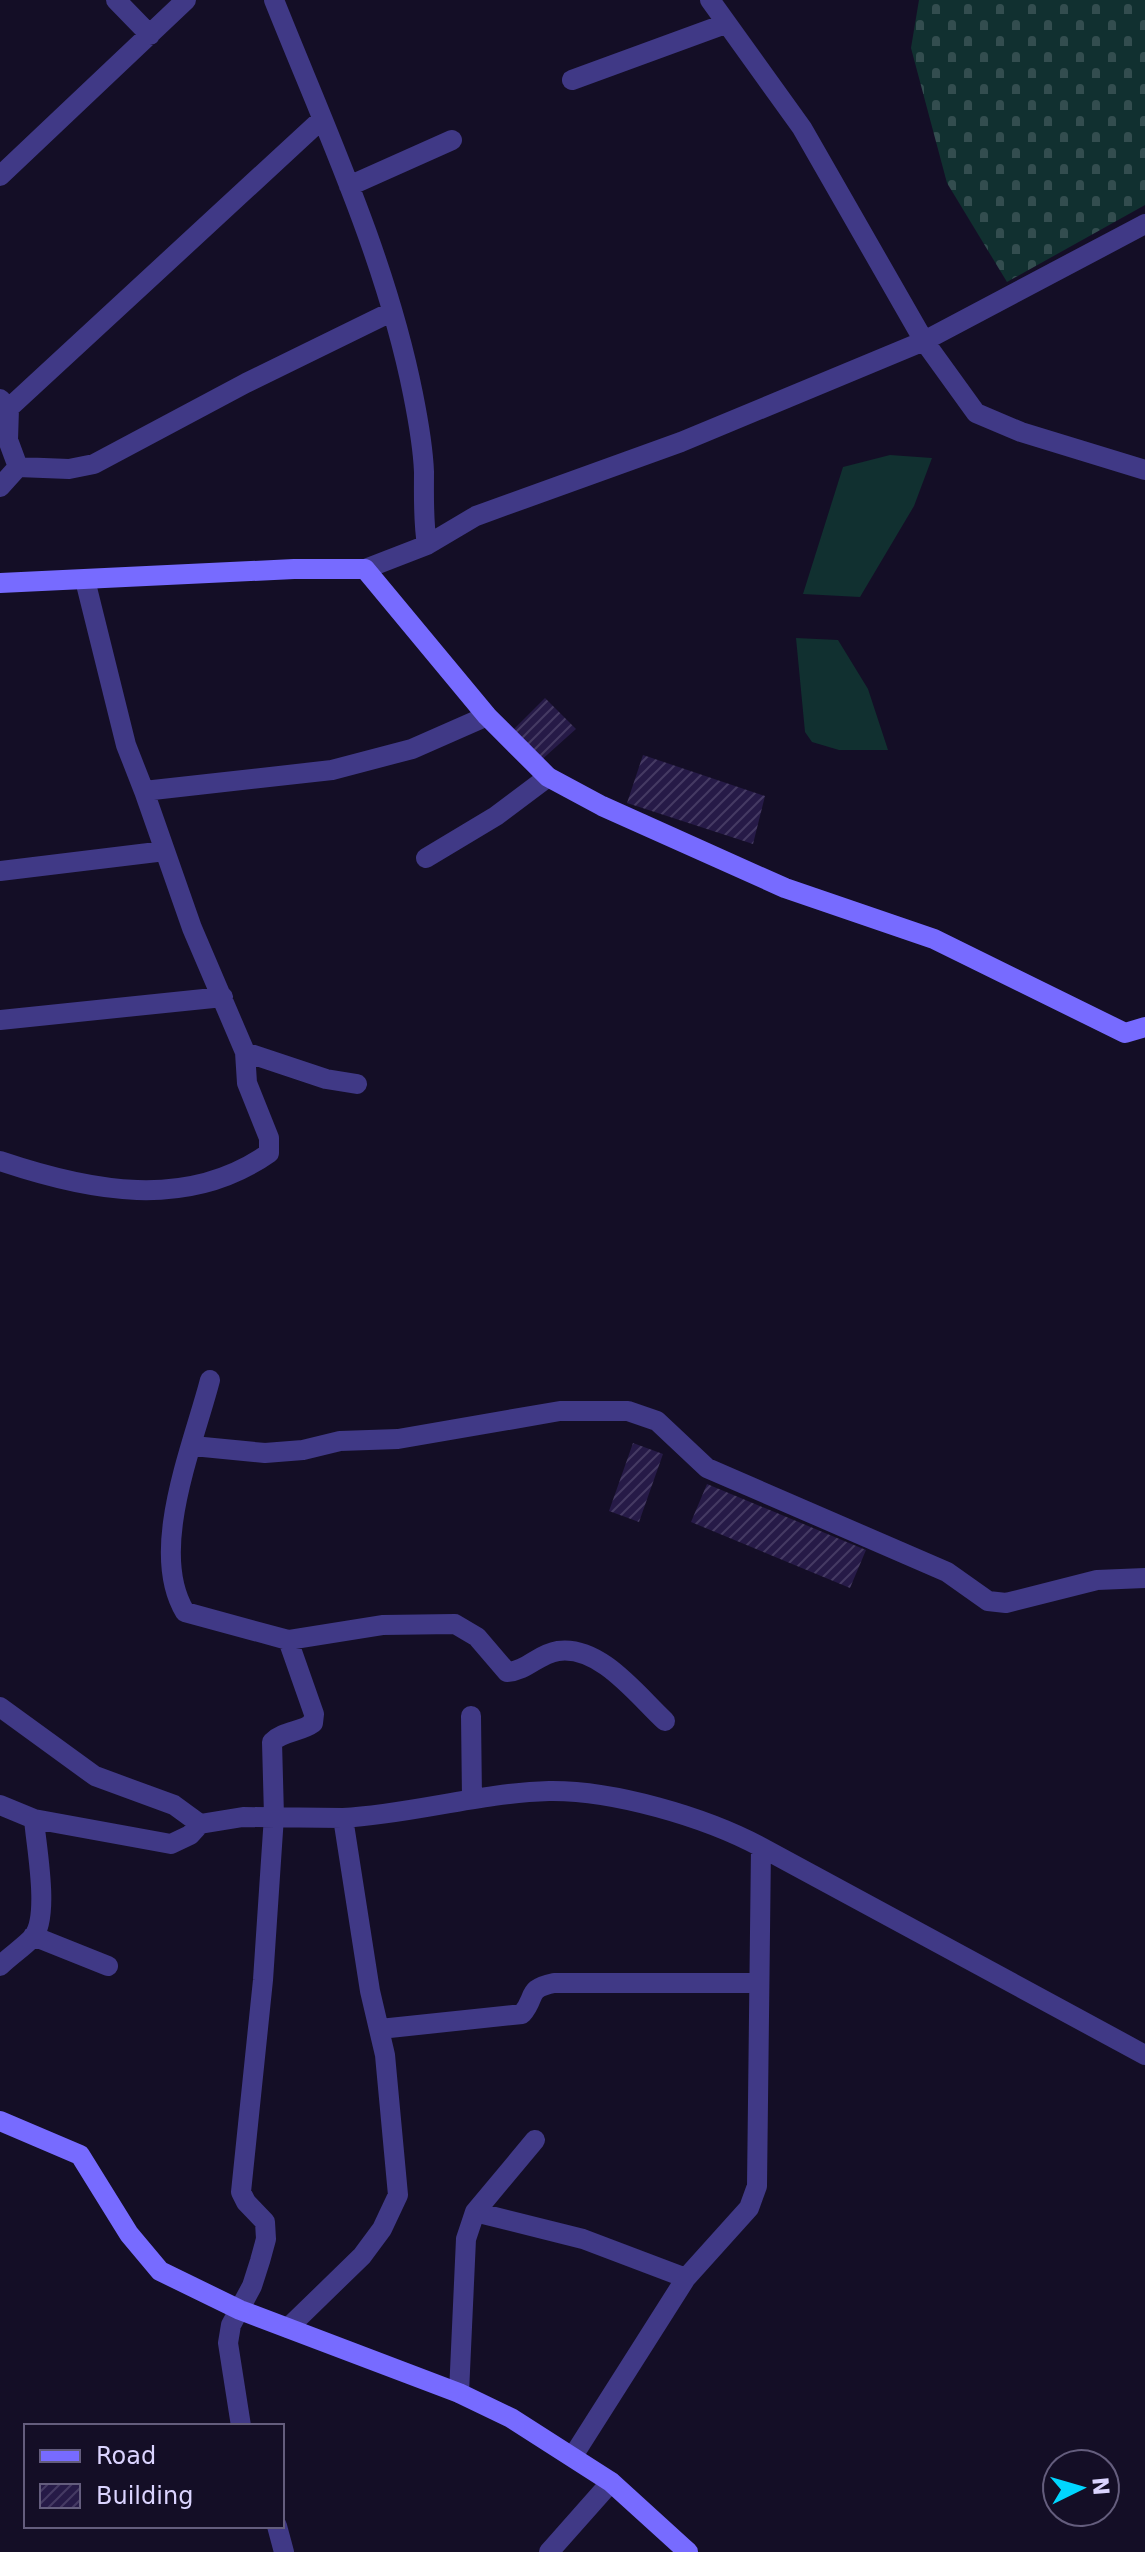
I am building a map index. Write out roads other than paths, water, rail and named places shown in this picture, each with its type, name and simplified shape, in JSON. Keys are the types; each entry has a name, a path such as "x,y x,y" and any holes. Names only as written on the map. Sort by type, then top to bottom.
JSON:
{"street":[{"path":"116,0 150,35"},
{"path":"2,171 186,0"},
{"path":"274,0 349,186 391,312 413,394 424,471 422,514 427,545"},
{"path":"710,0 802,128 924,341 976,413 1021,432 1145,470"},
{"path":"572,80 725,24"},
{"path":"18,467 8,440 4,403 322,119"},
{"path":"349,186 452,140"},
{"path":"0,583 294,569 365,569 427,545 476,516 681,442 924,341 1145,224"},
{"path":"18,467 69,469 94,464 246,383 391,312"},
{"path":"0,487 18,467"},
{"path":"365,569 487,716 548,777 613,811 785,888 934,939 1138,1034"},
{"path":"0,1161 124,1191 170,1189 221,1181 269,1153 269,1138 247,1083 245,1052 192,928 126,745 85,580"},
{"path":"144,791 332,770 412,749 487,716"},
{"path":"426,858 496,816 548,777"},
{"path":"0,871 165,851"},
{"path":"0,1020 223,997"},
{"path":"245,1052 326,1079 357,1084"},
{"path":"210,1380 171,1525 169,1575 185,1612 201,1619 288,1640 382,1625 455,1624 477,1637 507,1672 526,1668 545,1654 558,1651 588,1654 665,1721"},
{"path":"193,1446 265,1453 303,1450 340,1441 398,1439 560,1411 628,1411 657,1421 707,1468 947,1572 988,1601 1006,1603 1118,1576 1145,1578"},
{"path":"241,2424 228,2343 231,2325 240,2310 266,2239 265,2222 241,2192 263,1980 274,1816 272,1742 277,1737 306,1728 313,1723 314,1714 288,1640"},
{"path":"0,1707 95,1776 174,1805 200,1824"},
{"path":"471,1716 472,1799"},
{"path":"0,1805 34,1819 149,1843 171,1844 190,1835 200,1824 274,1816 343,1818 548,1791 587,1793 659,1810 739,1835 1145,2055"},
{"path":"288,2328 362,2256 394,2209 397,2182 380,2029 370,1991 343,1818"},
{"path":"0,1966 33,1936 39,1924 41,1900 34,1819"},
{"path":"573,2456 686,2278 749,2208 757,2186 761,1847"},
{"path":"33,1936 108,1966"},
{"path":"380,2029 522,2014 530,1994 539,1986 554,1983 758,1983"},
{"path":"0,2121 80,2155 129,2234 160,2271 240,2310 338,2350 459,2393 511,2418 611,2482 688,2552"},
{"path":"459,2393 466,2239 475,2212 535,2140"},
{"path":"475,2212 583,2239 686,2278"},
{"path":"549,2552 611,2482"},
{"path":"278,2528 284,2552"}]}
